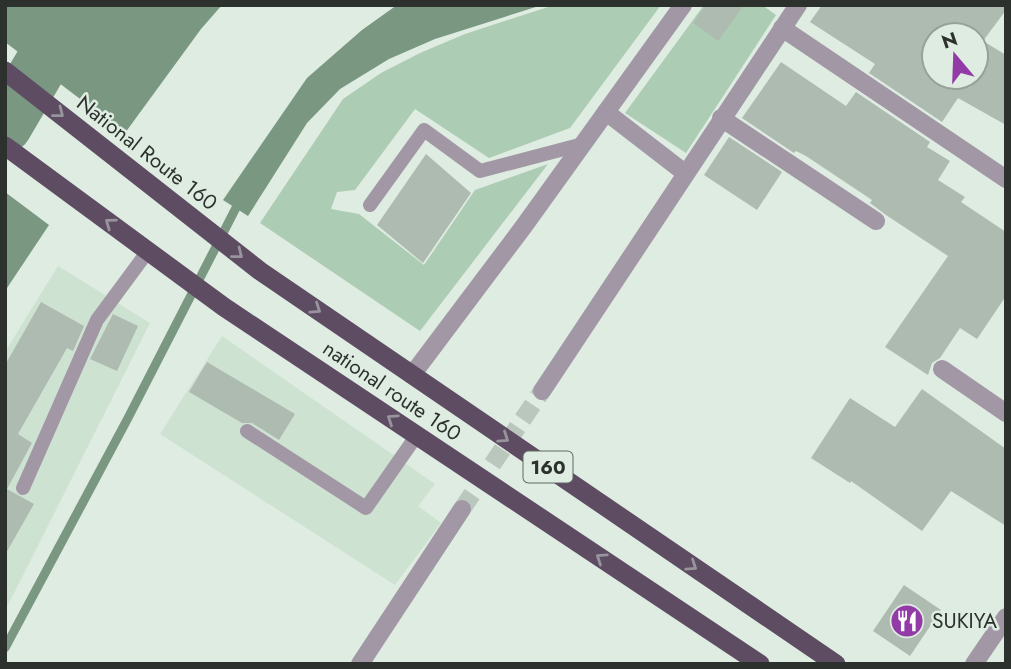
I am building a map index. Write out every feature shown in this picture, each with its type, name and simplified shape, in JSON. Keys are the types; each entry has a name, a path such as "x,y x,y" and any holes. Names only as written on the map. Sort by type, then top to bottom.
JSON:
{"highway":[{"name":"National Route 160","path":"5,71 260,271"},
{"name":"national route 160","path":"5,146 224,307 760,664"},
{"name":"national route 160","path":"260,271 836,664"}],"street":[{"path":"412,375 683,5"},
{"path":"542,391 798,5"},
{"path":"782,28 1006,179"},
{"path":"606,112 685,173"},
{"path":"722,118 876,221"},
{"path":"942,369 1006,413"},
{"path":"365,662 462,509"},
{"path":"974,664 1006,617"}],"lane":[{"path":"370,205 424,130 480,172 583,144"},
{"path":"23,488 97,320 148,251"},
{"path":"247,431 366,508 417,435"}],"shaded area":[{"path":"5,5 222,5 201,29 125,133 5,42"},
{"path":"397,5 542,5 435,39 389,59 340,89 307,123 248,216 223,200 307,78 362,30"},
{"path":"554,5 661,5 570,128 489,158 415,109 355,190 337,192 331,209 359,214 424,265 475,190 548,164 420,331 260,223 343,99 381,73 420,53 465,34"},
{"path":"704,5 762,5 776,15 686,153 625,113"},
{"path":"5,192 49,225 5,291"},
{"path":"58,266 150,323 5,611 5,352"},
{"path":"222,336 435,484 418,506 441,523 395,585 160,434"}],"building":[{"path":"706,5 744,5 718,41 693,23"},
{"path":"822,5 1006,5 1006,10 990,32 990,21 920,21 920,91 990,91 990,45 1006,55 1006,125 958,98 942,122 869,73 875,64 810,22"},
{"path":"781,62 846,106 856,92 930,142 927,147 950,161 938,180 965,197 961,202 1006,232 1006,296 977,339 960,328 940,358 932,363 928,375 885,347 948,256 886,215 870,203 872,200 742,118"},
{"path":"729,137 782,172 757,210 704,175"},
{"path":"426,154 471,193 423,263 377,225"},
{"path":"41,302 84,326 73,351 67,348 18,434 32,443 7,489 34,504 5,555 5,365"},
{"path":"113,314 138,326 117,371 90,359"},
{"path":"207,362 295,414 279,440 252,423 242,423 189,392"},
{"path":"922,389 1006,449 1006,526 951,491 922,531 851,481 850,483 811,458 850,398 895,427"},
{"name":"SUKIYA","path":"904,585 941,610 910,656 873,631"}],"waterway":[{"path":"5,126 76,5"},
{"path":"5,648 240,200"}],"tunnel":[{"path":"462,509 542,391"}],"place":[{"name":"SUKIYA","path":"907,621"}]}
